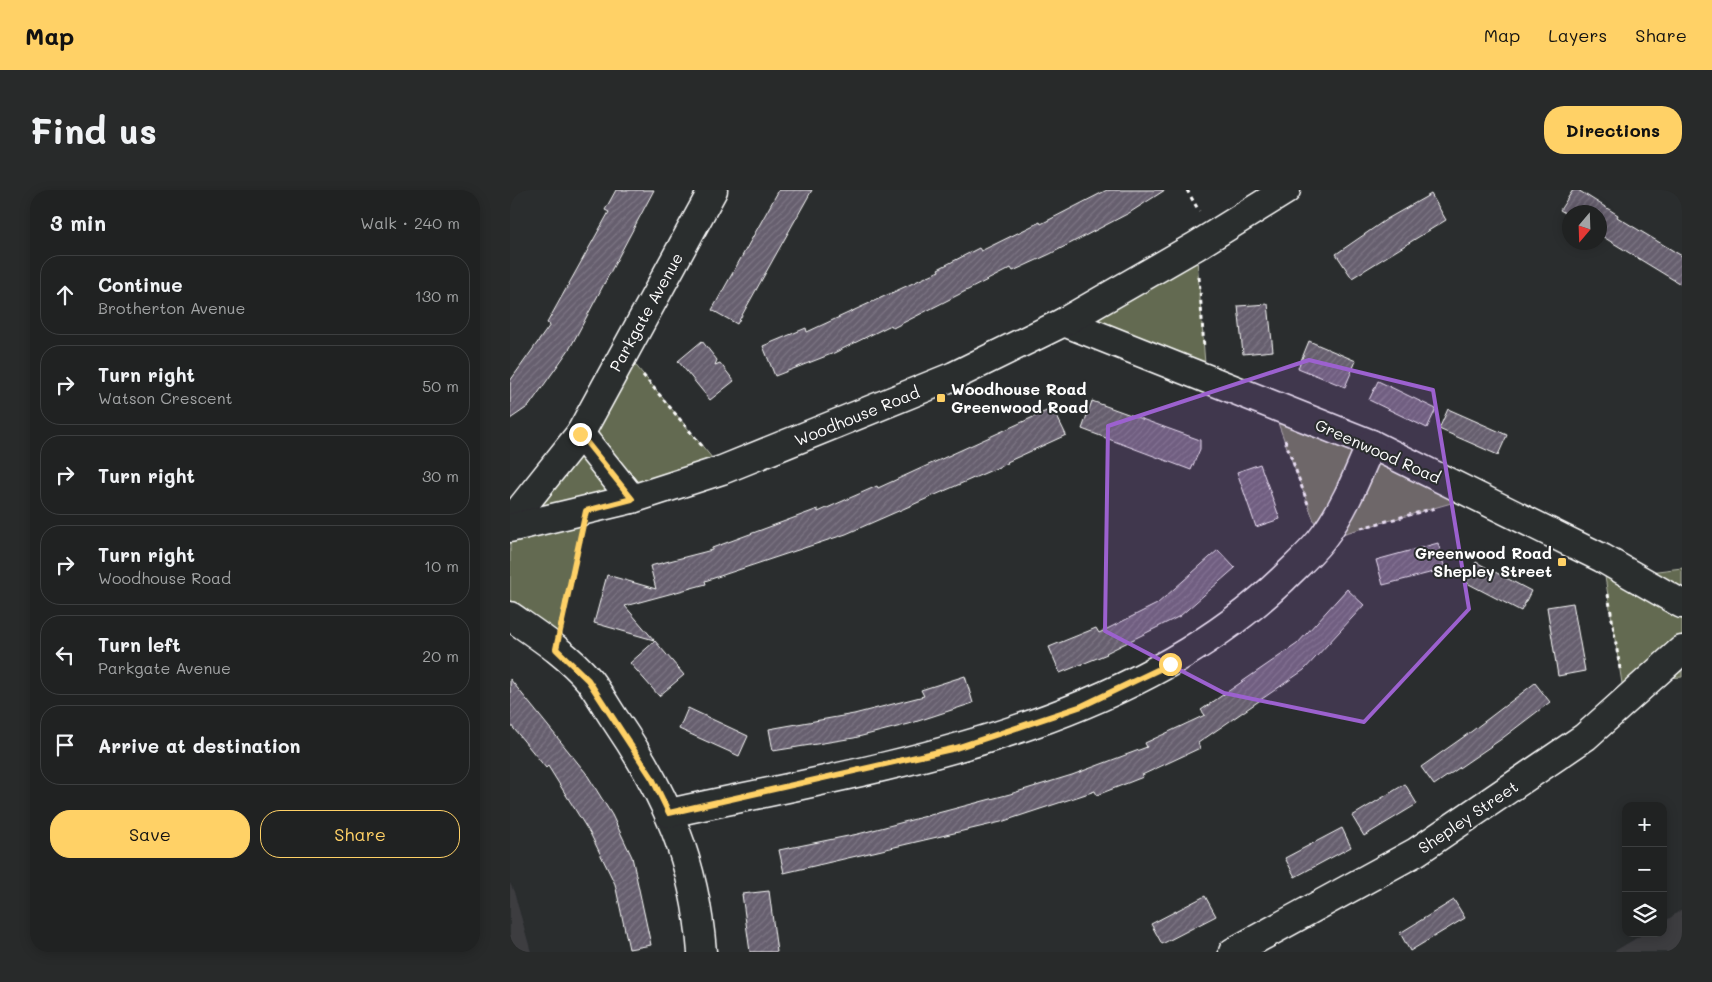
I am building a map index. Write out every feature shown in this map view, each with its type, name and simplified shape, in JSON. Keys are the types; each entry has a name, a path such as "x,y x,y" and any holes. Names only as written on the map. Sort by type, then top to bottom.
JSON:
{"street":[{"name":"Parkgate Avenue","path":"510,522 580,434 713,190"},
{"name":"Woodhouse Road","path":"510,528 632,499 722,470 954,376 1064,322 1196,246 1286,190"},
{"name":"Greenwood Road","path":"1064,322 1371,444 1602,558 1682,604"},
{"path":"580,434 632,499"},
{"path":"669,813 956,748 1082,706 1170,664 1260,601 1321,540 1350,494 1371,444"},
{"path":"510,616 556,649 588,680 652,778 669,813 690,869 702,952"},
{"name":"Shepley Street","path":"1233,952 1416,852 1586,737 1682,650"}],"path":[{"path":"1196,246 1206,377"},
{"path":"624,351 722,470"},
{"path":"556,649 586,511"},
{"path":"1602,558 1625,702"}],"highlighted area":[{"path":"1309,360 1433,390 1469,609 1364,722 1224,693 1105,631 1108,426"}],"shaded area":[{"path":"510,883 514,892 531,952 510,952"},
{"path":"1682,909 1682,952 1613,952 1638,937 1667,937 1667,920"}],"green space":[{"path":"1196,246 1206,377 1064,322"},
{"path":"624,351 722,470 586,511 556,649 510,616 510,522"},
{"path":"1271,404 1476,496 1321,540"},
{"path":"1602,558 1633,574 1682,568 1682,677 1651,679 1625,702"}],"building":[{"path":"616,190 654,190 570,348 529,406 510,419 510,381 550,325 547,323 609,212 605,210"},
{"path":"779,190 812,190 737,324 712,310"},
{"path":"1107,190 1165,190 1129,213 1050,254 1013,271 1011,268 893,328 891,325 834,353 775,376 763,346 806,328 807,332 939,271 938,269 979,248 981,251 1040,222 1041,224"},
{"path":"1573,190 1578,190 1602,205 1563,205"},
{"path":"1431,194 1446,220 1352,278 1336,254 1387,219"},
{"path":"1607,208 1618,215 1617,217 1682,256 1682,285 1607,239"},
{"path":"1268,304 1273,351 1243,354 1238,306"},
{"path":"702,341 717,360 715,365 720,363 734,381 710,400 678,361"},
{"path":"1309,341 1356,361 1345,387 1298,368"},
{"path":"1378,381 1436,409 1427,428 1369,400"},
{"path":"1092,401 1200,440 1200,449 1191,470 1082,429"},
{"path":"1053,408 1066,435 1008,463 846,534 705,581 706,584 625,606 654,640 594,623 607,575 656,589 650,566 712,550 712,548 818,509 818,512 877,486 878,488"},
{"path":"1448,409 1507,435 1498,455 1439,429"},
{"path":"1260,464 1280,519 1256,527 1237,472"},
{"path":"1438,543 1445,569 1383,585 1376,560"},
{"path":"1218,550 1235,568 1180,616 1107,654 1060,673 1049,647 1096,628 1099,633 1157,604"},
{"path":"1476,562 1531,591 1521,611 1465,582"},
{"path":"1347,589 1364,605 1304,670 1198,743 1200,748 1142,775 1143,777 1097,795 1095,791 1001,822 784,873 779,850 858,834 1010,794 1072,775 1147,747 1145,743 1205,715 1201,710 1297,644"},
{"path":"1573,603 1585,671 1558,676 1547,607"},
{"path":"655,641 684,675 659,696 630,663"},
{"path":"965,676 973,703 909,724 854,738 773,751 769,729 854,714 924,696 921,690"},
{"path":"510,679 586,773 612,815 632,857 651,945 629,949 615,884 591,835 548,766 546,768 510,724"},
{"path":"1535,683 1550,702 1500,740 1434,785 1421,767"},
{"path":"688,708 748,736 739,756 679,729"},
{"path":"1405,784 1417,804 1364,836 1352,816"},
{"path":"1342,828 1351,847 1295,877 1285,858"},
{"path":"769,891 777,952 750,952 742,894"},
{"path":"1205,896 1216,916 1162,944 1151,924"},
{"path":"1454,900 1465,918 1410,951 1400,933"}],"place":[{"name":"Woodhouse Road Greenwood Road","path":"941,398"},
{"name":"Greenwood Road Shepley Street","path":"1562,562"}],"route":[{"path":"580,434 632,499 586,511 556,649 588,680 652,778 669,813 956,748 1082,706 1170,664"}]}
